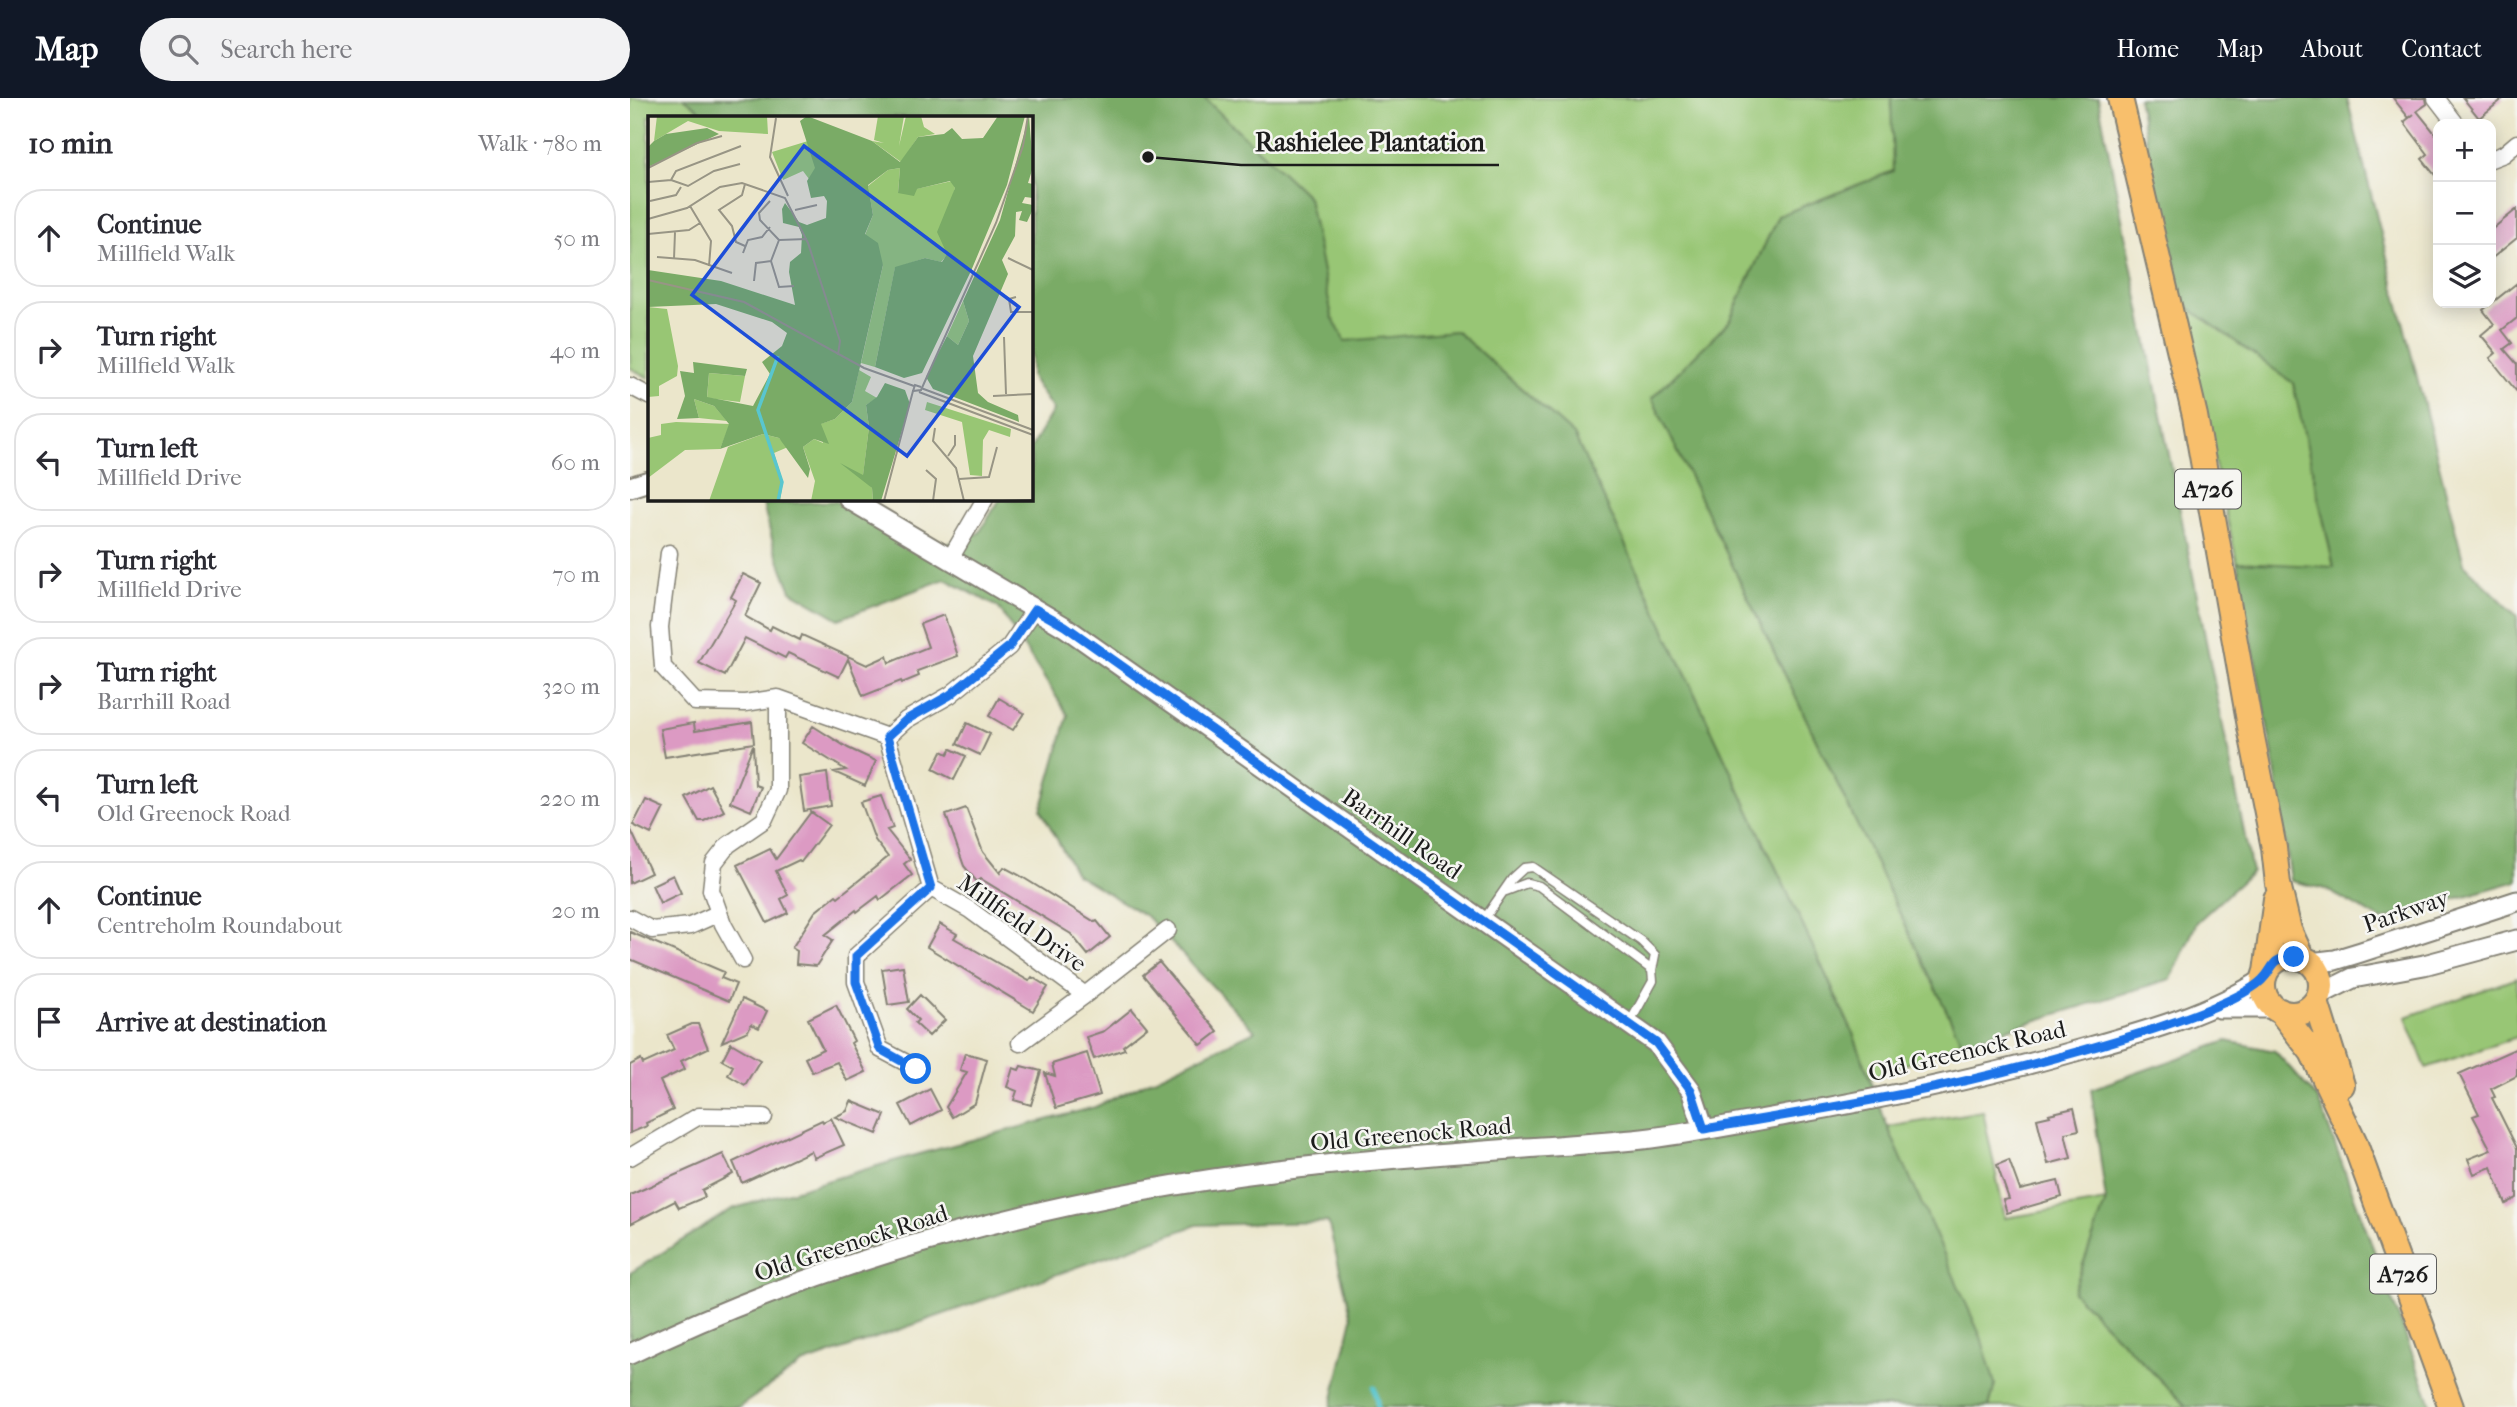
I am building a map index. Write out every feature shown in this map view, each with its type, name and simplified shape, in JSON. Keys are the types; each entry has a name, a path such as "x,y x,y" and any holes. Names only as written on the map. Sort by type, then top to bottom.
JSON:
{"main road":[{"name":"A726","path":"2120,98 2195,416 2274,848 2278,884 2289,930 2306,960"},
{"name":"A726","path":"2265,976 2278,884"},
{"path":"2286,957 2306,960 2320,978 2317,999 2308,1009 2299,1013 2289,1014 2277,1010 2265,996 2265,976 2271,965 2286,957"},
{"name":"A726","path":"2317,999 2341,1079 2354,1140"},
{"name":"A726","path":"2277,1010 2312,1052 2354,1140 2451,1407"}],"street":[{"path":"2436,98 2452,119"},
{"path":"2496,157 2517,143"},
{"path":"630,386 648,395"},
{"path":"630,487 648,481"},
{"name":"Barrhill Road","path":"851,500 1065,626 1656,1043 1691,1090 1704,1129"},
{"path":"950,559 984,500"},
{"path":"669,553 660,627 663,667 695,702 745,703 779,698 887,737 906,720 950,695 1009,647 1035,609"},
{"path":"743,960 719,913 711,890 714,863 728,845 764,820 778,790 779,698"},
{"name":"Millfield Drive","path":"887,737 931,888 970,910 1085,995 1168,930"},
{"path":"916,1069 880,1049 856,982 856,956 931,888"},
{"name":"Parkway","path":"2306,960 2336,960 2517,901"},
{"path":"630,918 652,930 690,926 719,913"},
{"name":"Parkway","path":"2317,999 2353,978 2424,965 2517,940"},
{"name":"Old Greenock Road","path":"630,1354 812,1278 951,1234 1114,1197 1281,1170 1649,1138 1906,1093 2022,1066 2153,1029 2240,995 2265,976"},
{"path":"1020,1043 1085,995"},
{"name":"Old Greenock Road","path":"2208,1008 2251,1006 2277,1010"},
{"path":"630,1157 699,1116 764,1117"}],"lane":[{"path":"1483,921 1524,867 1533,867 1641,942 1655,955 1653,981 1629,1024"},
{"path":"1506,891 1527,883 1539,886 1653,970"}],"green space":[{"path":"630,98 684,98 708,116 648,116 648,377 630,368"},
{"path":"684,98 1204,98 1308,197 1332,317 1345,341 1456,331 1574,435 1852,1031 1888,1128 1981,1337 1995,1384 1989,1407 1331,1407 1352,1318 1328,1222 1197,1225 802,1364 739,1407 630,1407 630,1273 732,1209 897,1160 1095,1107 1255,1031 1146,916 1076,874 1041,810 1068,715 998,607 945,579 839,619 791,591 774,547 763,504 835,501 923,552 979,533 999,500 1032,500 1032,446 1053,410 1032,378 1032,116 708,116"},
{"path":"1204,98 1892,98 1893,171 1778,216 1729,322 1652,398 1962,1043 1870,1078 1852,1031 1574,435 1456,331 1345,342 1332,317 1308,197"},
{"path":"1891,98 2098,98 2252,872 2197,922 2171,979 1962,1043 1652,398 1729,322 1778,216 1893,171"},
{"path":"2138,98 2347,98 2464,564 2517,616 2517,881 2382,920 2325,889 2291,881 2273,756 2237,562 2334,567 2293,383 2178,300"},
{"path":"2178,300 2293,383 2334,568 2237,562"},
{"path":"2517,978 2517,1037 2426,1068 2406,1017"},
{"path":"2227,1041 2275,1051 2318,1099 2432,1407 2187,1407 2073,1292 2106,1201 2091,1089"},
{"path":"1983,1111 2005,1218 2106,1201 2073,1292 2187,1407 1989,1407 1995,1384 1888,1127"}],"building":[{"path":"2393,98 2426,98 2427,104 2417,111 2433,131 2433,173 2422,159 2428,154 2404,122 2409,118"},
{"path":"2463,98 2504,98 2479,118"},
{"path":"2517,209 2517,238 2496,255 2496,245 2496,226"},
{"path":"2517,283 2517,318 2502,330 2512,343 2504,349 2517,364 2517,392 2490,358 2496,353 2481,335 2494,324 2483,310 2496,308 2496,300"},
{"path":"743,574 761,583 745,616 770,630 772,626 800,640 802,635 867,665 887,656 889,663 928,647 920,624 944,615 958,656 917,671 919,676 863,696 848,659 839,677 788,653 785,658 745,638 725,676 699,663 736,600 731,597"},
{"path":"999,698 1024,713 1013,730 989,716"},
{"path":"752,722 754,743 665,757 660,729 694,723 695,731"},
{"path":"967,723 990,734 980,755 957,744"},
{"path":"813,726 848,748 876,761 865,786 834,772 846,770 802,743"},
{"path":"753,745 755,785 761,787 751,811 730,802"},
{"path":"951,749 966,756 954,780 933,769 942,751 948,754"},
{"path":"827,773 831,806 804,811 799,777"},
{"path":"710,785 724,811 699,821 686,798"},
{"path":"881,796 893,828 887,830 910,859 904,864 912,875 880,900 878,896 857,912 856,910 825,935 833,940 816,966 796,964 797,951 792,948 815,912 888,857 875,840 861,802"},
{"path":"646,800 664,808 651,834 633,825"},
{"path":"966,808 983,852 1000,873 1004,867 1019,875 1097,921 1110,937 1088,955 1071,934 981,879 977,882 964,866 946,815"},
{"path":"811,812 829,825 801,862 799,860 776,871 788,895 781,899 788,913 767,923 737,865 770,849 776,859"},
{"path":"630,828 651,873 630,883"},
{"path":"673,875 681,893 660,903 652,885"},
{"path":"940,924 957,934 954,938 1029,981 1032,977 1048,987 1033,1011 927,947"},
{"path":"630,932 724,972 721,978 736,984 729,1001 630,959"},
{"path":"1159,962 1218,1032 1201,1045 1143,975"},
{"path":"903,966 909,1002 888,1005 882,969"},
{"path":"920,995 945,1020 929,1036 915,1023 918,1020 907,1009"},
{"path":"742,999 767,1011 759,1028 751,1024 748,1031 722,1042"},
{"path":"836,1005 866,1072 847,1081 837,1062 812,1072 805,1058 823,1049 808,1019"},
{"path":"1132,1009 1147,1027 1123,1046 1125,1049 1094,1059 1086,1037 1104,1031"},
{"path":"698,1024 708,1048 681,1061 685,1069 660,1081 673,1110 630,1133 630,1065 641,1059 643,1064 674,1050 667,1035"},
{"path":"731,1043 760,1060 745,1085 728,1075 733,1066 722,1060"},
{"path":"2517,1048 2517,1076 2491,1089 2495,1097 2492,1098 2517,1148 2517,1198 2506,1204 2491,1167 2474,1174 2468,1159 2491,1150 2473,1116 2479,1114 2459,1074"},
{"path":"965,1053 987,1059 975,1103 952,1117 946,1107 967,1072 960,1070"},
{"path":"1087,1053 1100,1095 1056,1108 1045,1073 1055,1076 1052,1064"},
{"path":"1021,1066 1041,1071 1031,1105 1014,1100 1017,1091 1007,1087 1013,1068 1019,1070"},
{"path":"930,1089 941,1110 911,1126 900,1105"},
{"path":"851,1101 885,1115 877,1134 835,1117 847,1111"},
{"path":"2074,1108 2079,1130 2065,1133 2071,1158 2048,1164 2037,1119"},
{"path":"831,1118 844,1145 814,1158 811,1151 742,1183 733,1162"},
{"path":"723,1154 733,1174 702,1190 705,1197 679,1208 675,1201 630,1224 630,1195"},
{"path":"2009,1160 2020,1190 2058,1181 2062,1197 2007,1213 2003,1200 2009,1199 1997,1165"}],"waterway":[{"path":"1374,1387 1378,1407"}],"place":[{"name":"Rashielee Plantation","path":"1148,157"}],"route":[{"path":"916,1069 880,1049 856,982 856,956 931,888 887,737 906,720 950,695 1009,647 1035,609 1065,626 1656,1043 1691,1090 1704,1129 1906,1093 2022,1066 2153,1029 2240,995 2264,979 2271,965 2278,960 2294,957"}]}
